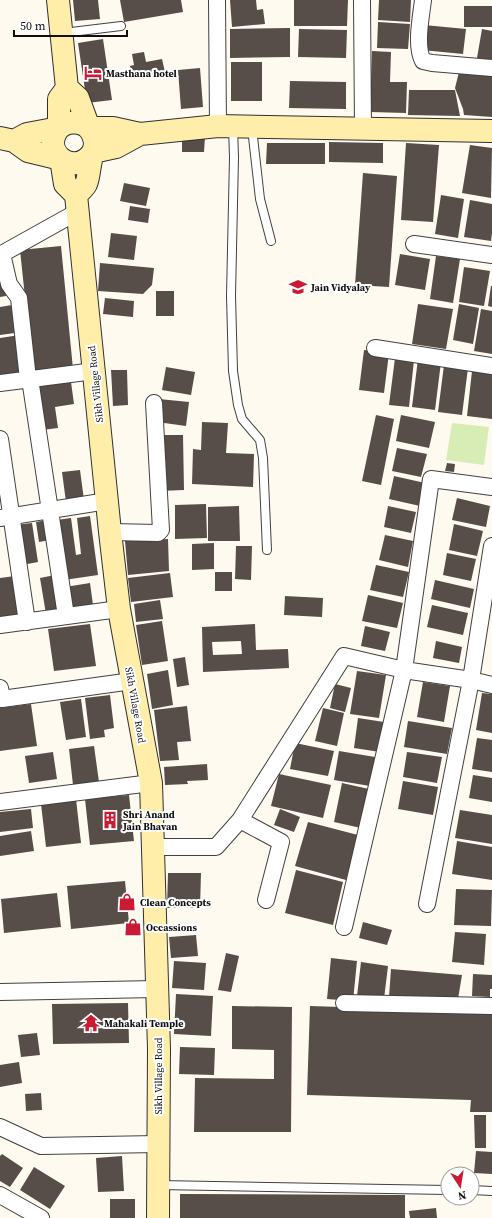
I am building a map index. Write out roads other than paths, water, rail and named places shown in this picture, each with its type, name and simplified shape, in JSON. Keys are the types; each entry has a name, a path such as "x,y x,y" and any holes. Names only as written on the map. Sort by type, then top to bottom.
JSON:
{"main road":[{"path":"58,0 67,88 59,99 59,128"},
{"path":"67,88 78,98 94,139 93,152 86,185 76,203"},
{"path":"76,203 65,184 61,159 54,148 53,141 59,128 65,124 77,123 89,128 114,128 140,134 234,127 492,131"},
{"path":"7,139 59,128"},
{"path":"7,139 28,151 61,159 67,162 79,163 84,161 93,152 116,147 140,134"},
{"name":"Sikh Village Road","path":"76,203 119,609 151,783 159,1049 158,1218"}],"street":[{"path":"217,0 234,127"},
{"path":"362,0 363,129"},
{"path":"423,0 419,47 423,61 492,68"},
{"path":"66,616 29,379 19,298 9,284 1,254 76,203"},
{"path":"414,244 492,255"},
{"path":"375,348 492,366"},
{"path":"0,383 94,371"},
{"path":"110,532 158,533 161,530 154,403"},
{"path":"0,439 6,517 27,622"},
{"path":"344,927 404,670 431,479 492,487"},
{"path":"6,517 107,501"},
{"path":"427,904 471,680 492,546"},
{"path":"0,625 119,609"},
{"path":"153,847 216,847 240,820 344,656 404,670 471,680 492,685"},
{"path":"1,695 132,681"},
{"path":"0,802 151,783"},
{"path":"240,820 281,842 266,900"},
{"path":"0,992 156,989"},
{"path":"344,1003 492,1006"},
{"path":"0,1127 41,1146 158,1144"},
{"path":"0,1194 41,1218"}],"lane":[{"path":"62,33 121,26"},
{"path":"234,127 260,199 271,241"},
{"path":"234,127 231,296 233,371 238,405 242,419 260,440 263,458 267,550"},
{"path":"158,1185 440,1190"},
{"path":"480,1190 492,1191"}],"place":[{"name":"Masthana hotel","path":"93,73"},
{"name":"Jain Vidyalay","path":"298,287"},
{"name":"Shri Anand Jain Bhavan","path":"110,820"},
{"name":"Clean Concepts","path":"127,902"},
{"name":"Occassions","path":"133,927"},
{"name":"Mahakali Temple","path":"91,1023"}]}
